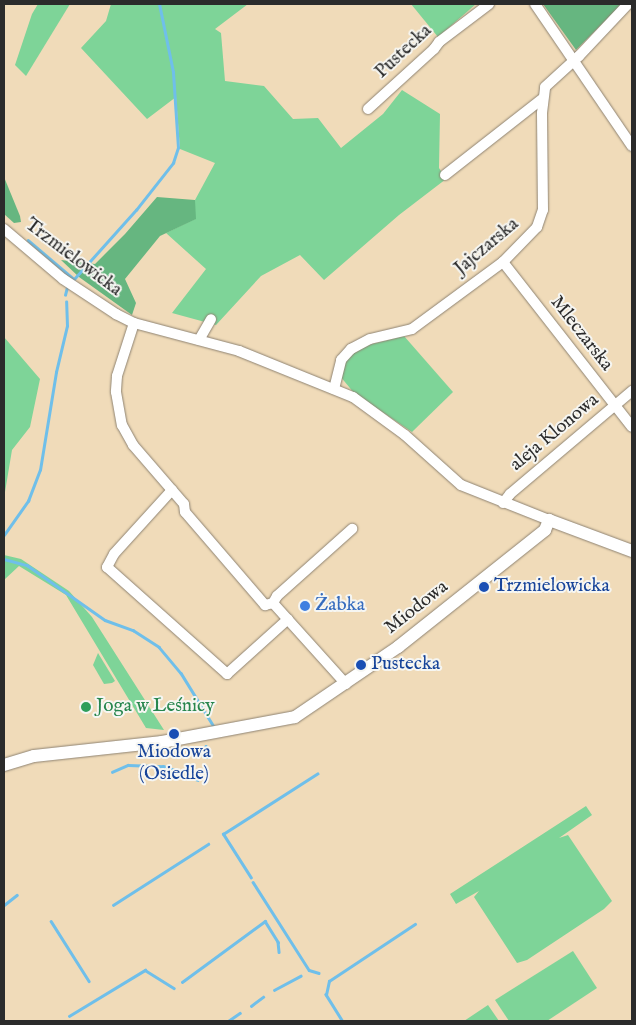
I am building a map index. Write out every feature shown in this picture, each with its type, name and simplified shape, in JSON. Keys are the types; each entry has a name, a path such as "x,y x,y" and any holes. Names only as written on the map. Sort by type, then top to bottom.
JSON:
{"street":[{"name":"Pustecka","path":"368,109 434,49 439,42 489,4"},
{"path":"535,4 632,146"},
{"name":"Jajczarska","path":"334,389 341,360 351,349 364,341 412,329 503,262 537,228 541,220 542,99 545,87 548,82 575,60 628,4"},
{"path":"445,175 542,99"},
{"name":"Trzmielowicka","path":"4,229 63,279 116,314 134,323 239,351 352,397 379,414 461,485 503,503 632,551"},
{"name":"Mleczarska","path":"503,262 632,427"},
{"path":"199,340 210,319"},
{"path":"134,323 117,376 116,392 122,425 133,445 184,504 185,512 265,605 273,603"},
{"name":"aleja Klonowa","path":"503,503 510,494 632,392"},
{"path":"172,490 114,554 107,567 227,674 288,619"},
{"name":"Miodowa","path":"4,765 34,756 162,742 295,717 398,648 545,530 549,520"},
{"path":"273,603 276,596 352,529"},
{"path":"273,603 346,684"}],"green space":[{"path":"38,4 70,4 26,76 15,65 32,14"},
{"path":"111,4 248,4 215,29 221,33 225,81 264,86 293,119 318,118 341,148 383,114 402,90 440,114 439,168 446,179 399,215 324,280 300,255 261,276 216,325 172,313 206,269 166,233 195,219 195,200 215,163 180,149 176,97 147,119 81,48 106,21"},
{"path":"411,4 476,4 438,37"},
{"path":"543,4 622,4 576,50"},
{"path":"4,177 21,222 14,223 4,214"},
{"path":"157,197 195,200 196,219 160,236 125,279 136,303 132,315 79,277 61,260 95,264 125,234"},
{"path":"404,336 453,392 412,432 354,393 340,376 341,368 348,357 364,346"},
{"path":"4,337 40,379 30,427 12,450 4,498"},
{"path":"4,555 21,559 69,591 92,617 164,730 146,728 66,595 19,566 4,580"},
{"path":"98,653 115,681 112,683 104,684 93,665"},
{"path":"586,806 592,815 559,838 568,835 612,901 604,909 527,960 517,963 474,897 479,891 456,904 450,894"},
{"path":"573,951 597,988 547,1021 509,1021 495,1000"},
{"path":"488,1005 499,1021 464,1021"}],"waterway":[{"path":"28,240 74,279 136,210 173,163 178,148 173,72 159,4"},
{"path":"65,295 67,287"},
{"path":"4,535 28,501 40,470 56,372 67,326 66,302"},
{"path":"4,559 27,565 105,620 133,630 159,647 181,673 213,725"},
{"path":"206,746 207,757"},
{"path":"112,772 128,765 163,766 180,772"},
{"path":"251,878 223,834 317,774"},
{"path":"189,777 198,780"},
{"path":"113,905 208,844"},
{"path":"253,882 309,970 319,973"},
{"path":"4,905 17,895"},
{"path":"51,921 89,981"},
{"path":"182,982 265,921 278,942 279,952"},
{"path":"342,1021 326,995 329,981 415,924"},
{"path":"69,1016 145,970 174,988"},
{"path":"274,990 300,976"},
{"path":"251,1006 263,997"},
{"path":"228,1021 240,1013"}],"place":[{"name":"Trzmielowicka","path":"484,587"},
{"name":"Żabka","path":"305,606"},
{"name":"Pustecka","path":"361,665"},
{"name":"Joga w Leśnicy","path":"86,707"},
{"name":"Miodowa (Osiedle)","path":"174,734"}]}
